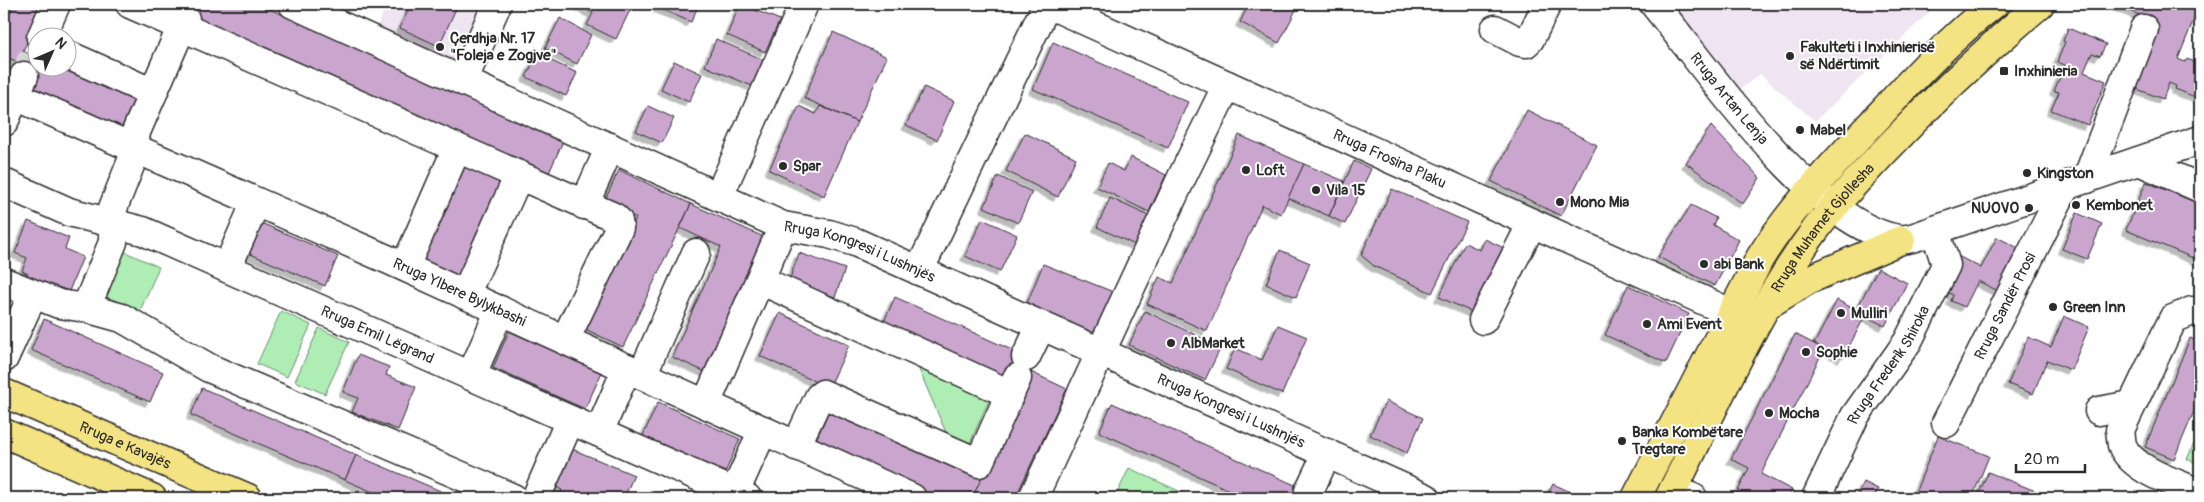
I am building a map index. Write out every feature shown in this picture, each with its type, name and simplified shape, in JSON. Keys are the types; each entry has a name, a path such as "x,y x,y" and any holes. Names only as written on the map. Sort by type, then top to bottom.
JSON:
{"main road":[{"name":"Rruga Muhamet Gjollesha","path":"1636,498 1731,314 1776,232 1812,189 1927,64 1994,4"},
{"name":"Rruga Muhamet Gjollesha","path":"1679,495 1769,304 1812,234 1833,207 1918,116 1987,49 2040,4"},
{"path":"1769,304 1808,280 1901,240"},
{"name":"Rruga e Kavajës","path":"4,394 248,498"},
{"path":"4,433 152,498"}],"street":[{"path":"4,122 26,67 56,4"},
{"path":"130,4 184,23 519,176 614,217 618,221 620,228 565,340"},
{"name":"Rruga Kongresi i Lushnjës","path":"293,4 783,226 829,234 855,242 1426,498"},
{"path":"463,81 497,4"},
{"path":"719,196 804,4"},
{"path":"919,271 1048,4"},
{"name":"Rruga Frosina Plaku","path":"1048,4 1532,222 1731,314"},
{"path":"1495,29 1520,42 1526,42 1530,39 1547,4"},
{"name":"Rruga Artan Lenja","path":"1654,4 1754,128 1795,173 1833,207"},
{"path":"86,308 113,242 113,208 133,158 136,132 184,23"},
{"name":"Rruga Sandër Prosi","path":"1946,423 2076,183 2144,29"},
{"path":"78,59 153,93"},
{"name":"Rruga Ylbere Bylykbashi","path":"26,67 135,149 404,267 763,430 879,492 912,498"},
{"path":"1033,498 1182,177 1227,85"},
{"path":"1833,207 1850,220 1875,234 1901,240 2200,140"},
{"path":"584,205 610,147"},
{"path":"404,267 457,148"},
{"path":"2139,161 2200,188"},
{"path":"466,295 519,176"},
{"name":"Rruga Emil Lëgrand","path":"4,183 69,212 142,231 741,495"},
{"path":"227,268 256,202"},
{"path":"1484,320 1532,222"},
{"path":"706,404 783,226"},
{"name":"Rruga Frederik Shiroka","path":"1816,498 1855,416 1908,341 1946,265 1935,230"},
{"path":"599,432 634,371 696,253"},
{"path":"760,280 1018,376"},
{"path":"4,282 60,304 86,308 122,318 210,368 513,498"},
{"path":"4,358 33,294"},
{"path":"471,376 500,310"},
{"path":"2200,312 2192,311 2173,319 2120,430 2122,446 2131,459 2143,468 2200,494"},
{"path":"796,446 822,394 979,463 1041,326"},
{"path":"2100,411 2131,405"},
{"path":"536,498 570,420"},
{"path":"741,495 763,430"},
{"path":"1310,492 1327,454"}],"shaded area":[{"name":"Çerdhja Nr. 17 \"Foleja e Zogjve\"","path":"387,4 483,4 456,64 376,29"},
{"name":"Fakulteti i Inxhinierisë së Ndërtimit","path":"1654,4 1938,4 1815,121 1760,74 1729,98"}],"green space":[{"path":"123,251 159,267 140,311 104,296"},
{"path":"281,311 311,325 287,377 257,364"},
{"path":"319,328 349,342 325,394 295,381"},
{"path":"917,365 990,398 969,445 947,435"},
{"path":"2200,430 2200,465 2187,459"},
{"path":"1129,468 1194,498 1115,498"}],"building":[{"path":"14,4 45,4 34,28 28,28 28,40 23,51 28,53 28,78 78,78 78,72 139,95 121,137 26,94 16,72 20,63 4,56 4,27"},
{"path":"151,4 259,4 563,141 545,182"},
{"path":"411,4 458,4 439,46 400,28"},
{"path":"574,4 633,4 616,39 587,25 593,13"},
{"path":"660,4 699,4 691,22 658,8"},
{"path":"740,4 780,20 765,52 727,35"},
{"path":"1249,4 1299,4 1279,43 1240,22"},
{"path":"2112,4 2200,4 2178,59 2185,62 2187,59 2200,64 2200,99 2175,89 2176,86 2169,83 2163,99 2129,86 2155,21"},
{"path":"560,18 591,35 577,64 545,48"},
{"path":"2068,28 2106,44 2100,56 2092,53 2084,72 2106,81 2088,125 2051,110 2059,92 2054,91 2065,65 2057,62"},
{"path":"833,32 887,57 857,122 804,98"},
{"path":"716,39 764,60 752,86 705,66"},
{"path":"1053,42 1188,102 1168,148 1033,89"},
{"path":"537,54 577,73 566,96 526,77"},
{"path":"674,61 702,74 689,102 661,89"},
{"path":"924,87 954,101 937,140 906,125"},
{"path":"648,106 674,118 662,143 636,131"},
{"path":"799,106 816,114 820,106 857,122 824,196 769,170"},
{"path":"1527,110 1597,145 1561,216 1491,181"},
{"path":"1711,126 1760,178 1743,204 1686,163"},
{"path":"1025,133 1076,158 1058,197 1006,171"},
{"path":"1239,135 1304,164 1281,214 1262,205 1207,331 1147,304 1159,277 1173,283"},
{"path":"1131,157 1166,175 1149,212 1097,187 1108,163 1124,171"},
{"path":"1354,161 1371,169 1345,224 1329,216"},
{"name":"Vila 15","path":"1304,164 1344,181 1329,216 1288,198"},
{"path":"461,165 503,184 458,285 416,267"},
{"path":"619,170 691,204 623,347 583,328 636,218 604,202"},
{"path":"998,176 1032,192 1018,223 984,207"},
{"path":"2146,182 2200,204 2200,261 2126,230"},
{"path":"1392,189 1467,222 1432,293 1374,266 1361,255"},
{"path":"1110,198 1149,216 1135,245 1097,227"},
{"path":"691,204 768,239 708,373 672,357 721,247 680,228"},
{"path":"1691,205 1716,218 1713,225 1739,240 1715,286 1658,257"},
{"path":"2077,213 2102,224 2087,259 2062,249"},
{"path":"982,219 1017,235 1000,272 965,256"},
{"path":"28,221 69,238 65,249 83,257 69,291 58,287 55,296 24,284 28,274 22,271 27,258 15,253"},
{"path":"261,223 338,256 325,286 248,253"},
{"path":"1997,237 2022,250 2000,292 1978,281 1965,307 1951,301 1953,295 1941,289 1958,256 1981,268"},
{"path":"1485,239 1508,250 1478,315 1439,297 1465,243 1480,250"},
{"path":"1280,250 1310,263 1296,297 1266,284"},
{"path":"799,253 845,269 835,297 789,281"},
{"path":"1043,264 1116,293 1099,337 1025,308"},
{"path":"1878,268 1907,283 1885,326 1865,316 1843,358 1814,344 1837,300 1856,310"},
{"name":"Ami Event","path":"1628,285 1689,314 1666,363 1605,335"},
{"path":"895,297 1036,361 1026,382 1005,382 882,326"},
{"path":"1145,311 1221,347 1205,380 1129,345"},
{"path":"780,313 849,345 829,388 760,356"},
{"path":"2064,316 2089,327 2071,370 2047,360 2033,394 2008,384 2028,337 2051,347"},
{"path":"44,319 163,372 150,402 31,350"},
{"path":"1278,325 1307,337 1282,394 1226,369 1235,348 1262,360"},
{"path":"509,331 602,372 585,409 493,368"},
{"path":"1795,334 1824,349 1761,474 1792,490 1788,498 1735,497 1749,468 1731,459"},
{"path":"2190,338 2200,342 2200,397 2174,459 2145,447"},
{"path":"358,355 389,367 386,375 416,387 398,430 352,412 358,398 343,392"},
{"path":"1031,372 1067,389 1015,498 990,498 975,491"},
{"path":"202,388 356,455 345,480 191,415"},
{"path":"1386,401 1423,418 1407,453 1370,435"},
{"path":"658,402 740,439 724,475 642,438"},
{"path":"1112,403 1315,494 1313,498 1247,498 1099,432"},
{"path":"829,411 981,479 972,498 933,498 814,444"},
{"path":"1938,436 1989,456 1972,498 1913,498"},
{"path":"572,449 634,475 624,498 559,498 562,490 556,487"},
{"path":"356,455 457,498 387,498 354,484 345,480"},
{"path":"1988,472 2053,498 1977,498"},
{"path":"1864,482 1878,489 1875,494 1884,498 1856,498"},
{"path":"1553,484 1582,497 1582,498 1546,498"}],"tunnel":[{"path":"24,76 28,67"}],"place":[{"name":"Çerdhja Nr. 17 \"Foleja e Zogjve\"","path":"440,47"},
{"name":"Fakulteti i Inxhinierisë së Ndërtimit","path":"1790,56"},
{"name":"Inxhinieria","path":"2004,71"},
{"name":"Mabel","path":"1800,130"},
{"name":"Spar","path":"783,166"},
{"name":"Loft","path":"1246,170"},
{"name":"Kingston","path":"2027,173"},
{"name":"Vila 15","path":"1316,190"},
{"name":"Mono Mia","path":"1560,202"},
{"name":"Kembonet","path":"2076,205"},
{"name":"NUOVO","path":"2029,208"},
{"name":"abi Bank","path":"1704,264"},
{"name":"Green Inn","path":"2053,307"},
{"name":"Mulliri","path":"1841,313"},
{"name":"Ami Event","path":"1647,324"},
{"name":"AlbMarket","path":"1171,343"},
{"name":"Sophie","path":"1806,352"},
{"name":"Mocha","path":"1769,413"},
{"name":"Banka Kombëtare Tregtare","path":"1622,441"}]}
